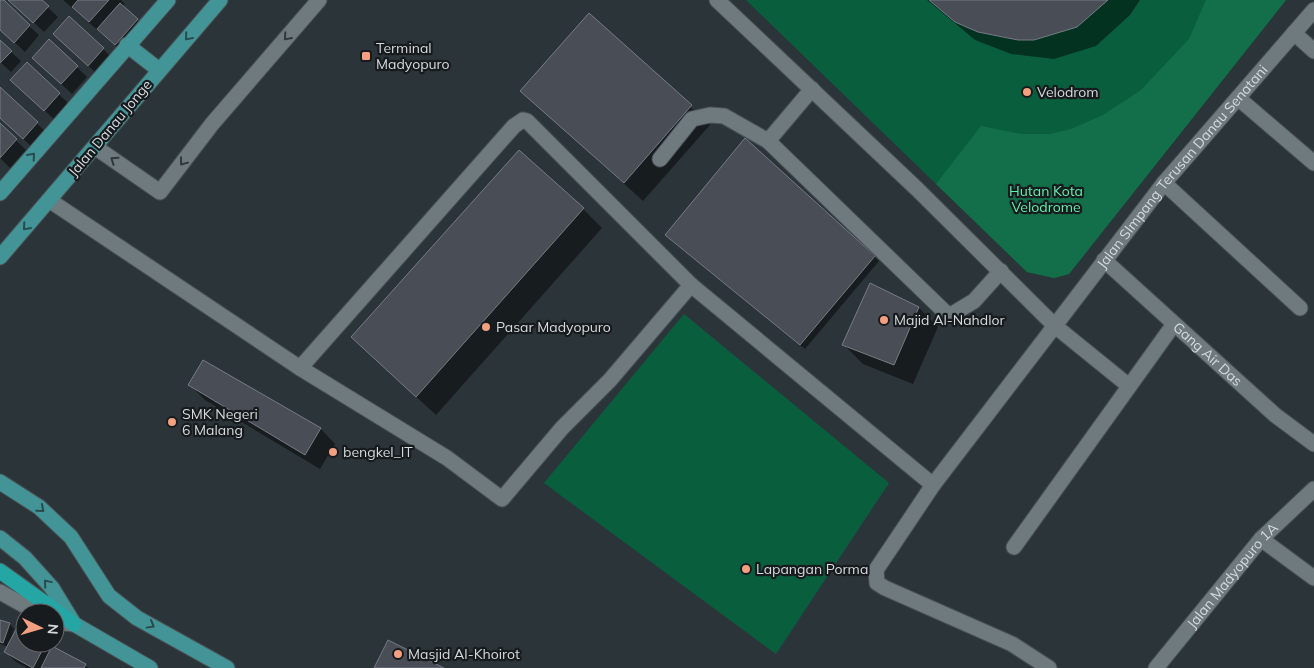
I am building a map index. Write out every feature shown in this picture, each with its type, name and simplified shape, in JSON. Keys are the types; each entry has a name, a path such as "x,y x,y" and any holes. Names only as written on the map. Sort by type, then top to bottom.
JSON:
{"highway":[{"path":"0,571 74,624"}],"main road":[{"name":"Jalan Danau Jonge","path":"0,257 220,0"},
{"path":"0,193 163,2"},
{"path":"127,45 160,70"},
{"path":"0,482 38,507 71,537 109,596 137,618 227,668"},
{"path":"0,538 25,558 52,588 74,624 149,668"}],"street":[{"path":"95,147 160,192 212,124 319,0"},
{"path":"716,0 812,89 1001,271 1055,326 1129,386"},
{"name":"Jalan SImpang Terusan Danau Senatani","path":"1050,668 1012,644 885,588 877,583 876,570 933,485 1164,182 1314,10"},
{"path":"1294,33 1314,51"},
{"path":"778,132 812,89"},
{"path":"1238,98 1314,163"},
{"path":"660,159 692,119 710,115 724,116 778,132 949,316 978,297 1001,271"},
{"path":"300,368 514,126 524,120 533,125 691,285 933,485"},
{"path":"1164,182 1300,308"},
{"path":"49,200 300,368 447,458 502,499 562,428 610,380 691,285"},
{"name":"Gang Air Das","path":"1104,260 1275,415 1314,444"},
{"path":"1014,547 1174,324"},
{"name":"Jalan Madyopuro 1A","path":"1156,668 1262,539 1314,489"},
{"path":"1262,539 1314,578"},
{"path":"0,592 20,603"},
{"path":"65,623 74,624"}],"green space":[{"name":"Velodrom","path":"746,0 1286,0 1069,274 1054,278 1027,272"},
{"name":"Hutan Kota Velodrome","path":"1206,0 1286,0 1069,274 1054,278 1027,272 936,184 981,126 1021,134 1050,134 1071,129 1103,115 1141,90 1189,39"},
{"name":"Lapangan Porma","path":"684,314 889,483 776,654 544,483"}],"building":[{"path":"0,0 4,0 30,25 14,43 0,30"},
{"path":"8,0 42,0 49,6 33,23"},
{"path":"78,0 109,0 89,22 72,7"},
{"path":"929,0 1108,0 1077,27 1034,40 1018,40 978,32 955,22"},
{"path":"120,3 138,19 115,45 97,29"},
{"path":"589,13 692,105 624,183 520,91"},
{"path":"69,16 104,48 88,66 53,34"},
{"path":"49,39 78,66 61,84 32,58"},
{"path":"0,40 12,51 0,63"},
{"path":"27,62 60,93 44,111 10,80"},
{"path":"0,87 38,122 23,139 0,118"},
{"path":"0,123 17,139 0,158"},
{"path":"745,138 875,256 800,345 665,235"},
{"path":"519,150 584,208 416,397 351,337"},
{"name":"Majid Al-Nahdlor","path":"870,283 919,307 894,365 842,345"},
{"path":"203,360 321,428 305,455 188,385"},
{"path":"0,620 10,623 3,643 0,642"},
{"path":"15,631 15,653 41,653 33,668 4,652"},
{"name":"Masjid Al-Khoirot","path":"388,640 444,668 374,668"},
{"path":"48,653 65,653 86,664 84,668 41,668"}],"place":[{"name":"Terminal Madyopuro","path":"366,56"},
{"name":"Velodrom","path":"1027,92"},
{"name":"Majid Al-Nahdlor","path":"884,320"},
{"name":"Pasar Madyopuro","path":"486,327"},
{"name":"SMK Negeri 6 Malang","path":"172,422"},
{"name":"bengkel_IT","path":"333,452"},
{"name":"Lapangan Porma","path":"746,569"},
{"name":"Masjid Al-Khoirot","path":"398,654"}]}
